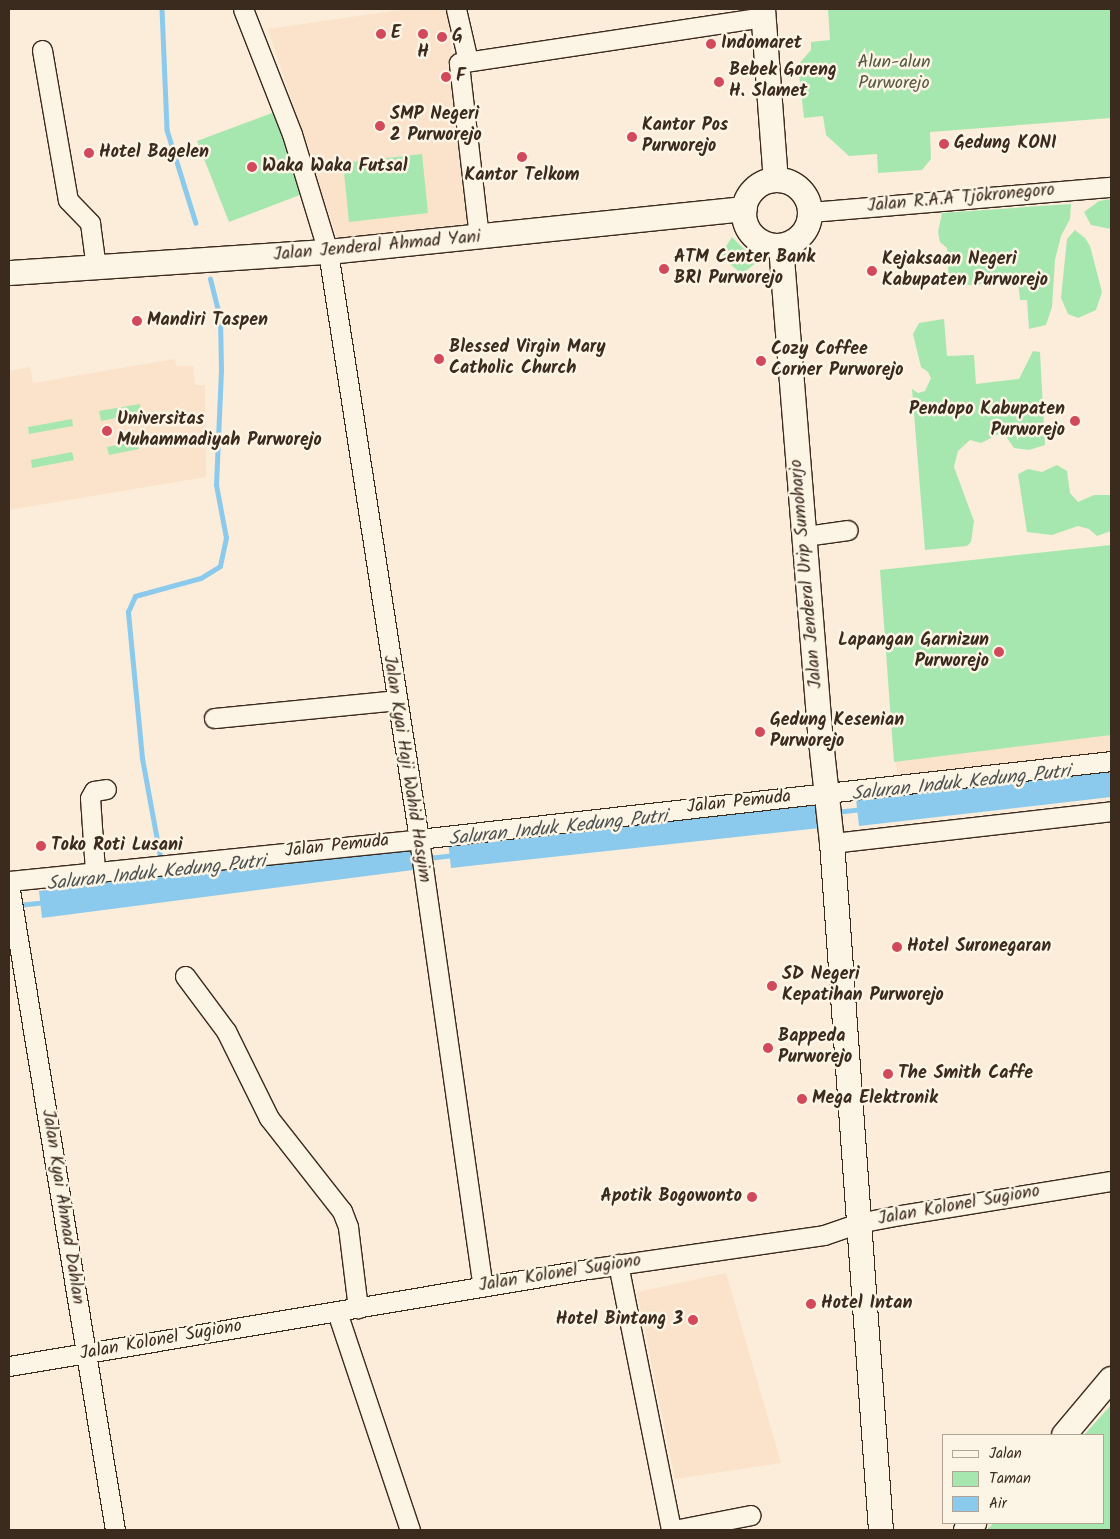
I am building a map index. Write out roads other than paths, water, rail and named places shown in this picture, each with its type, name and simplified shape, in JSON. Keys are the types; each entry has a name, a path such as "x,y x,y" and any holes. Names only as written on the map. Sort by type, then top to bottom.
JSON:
{"main road":[{"path":"764,13 776,180"},
{"path":"776,180 787,181 804,193 811,212 809,222 799,238 781,246 764,243 751,233 744,209 753,192 768,182 776,180"},
{"name":"Jalan Jenderal Ahmad Yani","path":"9,273 328,252 744,209"},
{"name":"Jalan Jenderal Urip Sumoharjo","path":"781,246 832,842 881,1530"},
{"path":"1065,1434 1111,1379"}],"street":[{"name":"Jalan Kyai Haji Wahid Hasyim","path":"243,9 292,134 328,252 419,839 424,886 483,1286"},
{"path":"456,9 468,61"},
{"path":"479,237 459,62 764,13"},
{"path":"42,50 68,200 90,222 96,268"},
{"name":"Jalan R.A.A Tjokronegoro","path":"811,212 1111,187"},
{"path":"805,536 848,530"},
{"path":"214,718 396,700"},
{"name":"Jalan Pemuda","path":"9,882 95,871 828,796 1111,761"},
{"path":"95,871 90,798 94,792 106,789"},
{"path":"832,842 1111,811"},
{"name":"Jalan Kyai Ahmad Dahlan","path":"9,882 115,1530"},
{"path":"185,976 226,1030 270,1118 342,1212 348,1227 358,1308"},
{"name":"Jalan Kolonel Sugiono","path":"9,1366 618,1264 824,1235 858,1224 1111,1181"},
{"path":"618,1264 673,1530 752,1515"},
{"path":"337,1312 410,1530"}],"water":[{"path":"1111,770 1111,797 859,826 856,799"},
{"path":"818,803 820,828 451,868 448,841"},
{"path":"418,844 421,869 42,918 39,891"}],"waterway":[{"path":"162,9 167,130 196,223"},
{"path":"161,862 142,758 128,612 135,596 201,578 220,566 226,538 216,485 221,370 220,319 210,279"},
{"name":"Saluran Induk Kedung Putri","path":"835,812 862,809"},
{"name":"Saluran Induk Kedung Putri","path":"427,858 454,855"},
{"name":"Saluran Induk Kedung Putri","path":"18,905 45,902"}],"place":[{"name":"E","path":"381,34"},
{"name":"H","path":"423,34"},
{"name":"G","path":"442,37"},
{"name":"Indomaret","path":"711,44"},
{"name":"F","path":"446,77"},
{"name":"Bebek Goreng H. Slamet","path":"719,82"},
{"name":"SMP Negeri 2 Purworejo","path":"380,126"},
{"name":"Kantor Pos Purworejo","path":"632,137"},
{"name":"Gedung KONI","path":"944,144"},
{"name":"Hotel Bagelen","path":"89,153"},
{"name":"Kantor Telkom","path":"522,157"},
{"name":"Waka Waka Futsal","path":"252,167"},
{"name":"ATM Center Bank BRI Purworejo","path":"664,269"},
{"name":"Kejaksaan Negeri Kabupaten Purworejo","path":"872,271"},
{"name":"Mandiri Taspen","path":"137,321"},
{"name":"Blessed Virgin Mary Catholic Church","path":"439,359"},
{"name":"Cozy Coffee Corner Purworejo","path":"761,361"},
{"name":"Pendopo Kabupaten Purworejo","path":"1075,421"},
{"name":"Universitas Muhammadiyah Purworejo","path":"107,431"},
{"name":"Lapangan Garnizun Purworejo","path":"999,652"},
{"name":"Gedung Kesenian Purworejo","path":"760,732"},
{"name":"Toko Roti Lusani","path":"41,846"},
{"name":"Hotel Suronegaran","path":"897,947"},
{"name":"SD Negeri Kepatihan Purworejo","path":"772,986"},
{"name":"Bappeda Purworejo","path":"768,1048"},
{"name":"The Smith Caffe","path":"888,1074"},
{"name":"Mega Elektronik","path":"802,1099"},
{"name":"Apotik Bogowonto","path":"752,1197"},
{"name":"Hotel Intan","path":"811,1304"},
{"name":"Hotel Bintang 3","path":"693,1320"}],"park label":[{"name":"Alun-alun Purworejo","path":"894,74"}]}
